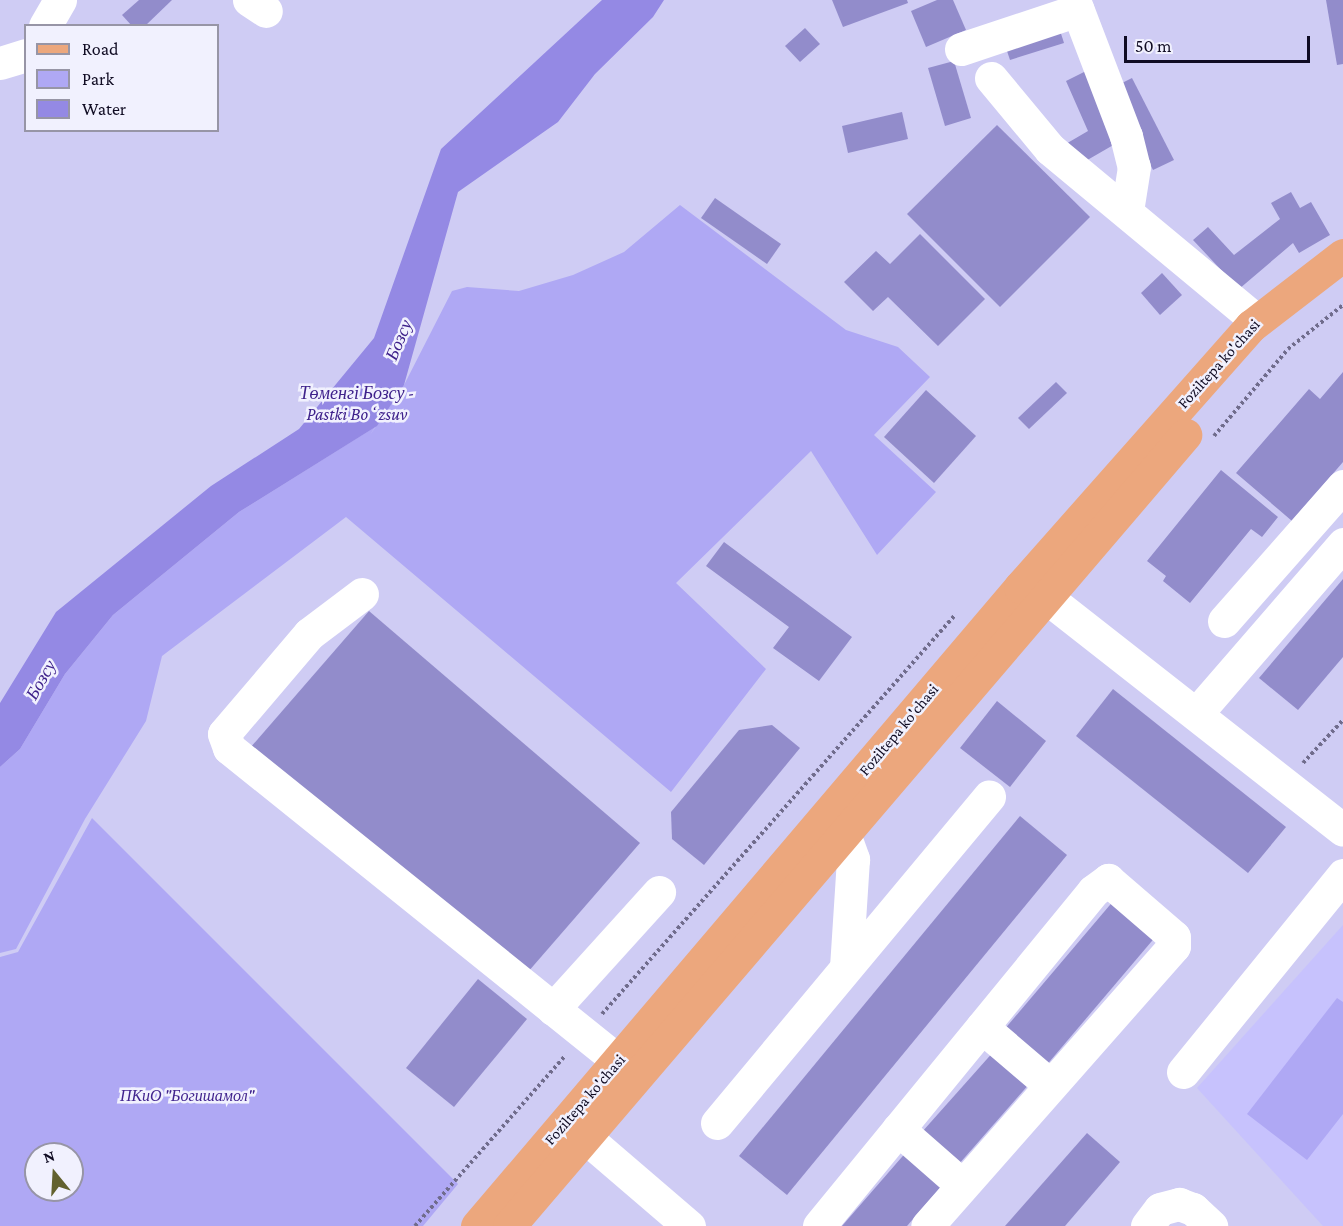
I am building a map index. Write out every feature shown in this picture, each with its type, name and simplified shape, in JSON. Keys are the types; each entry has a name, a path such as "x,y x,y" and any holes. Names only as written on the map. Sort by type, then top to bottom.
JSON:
{"main road":[{"name":"Foziltepa ko'chasi","path":"477,1226 1020,587 1257,321 1343,255"},
{"name":"Foziltepa ko'chasi","path":"509,1226 1267,338 1343,278"}],"street":[{"path":"46,24 60,0"},
{"path":"962,49 1076,5 1129,146 1134,167 1127,211"},
{"path":"0,63 24,56"},
{"path":"991,78 1050,149 1257,321"},
{"path":"1224,621 1343,486"},
{"path":"1196,714 1343,544"},
{"path":"362,594 309,634 293,652 224,734 230,748 618,1061"},
{"path":"1046,597 1343,830"},
{"path":"717,1123 989,796"},
{"path":"844,834 853,859 846,967"},
{"path":"1183,1071 1343,875"},
{"path":"819,1226 1093,891 1108,880 1174,937 1173,946 927,1226"},
{"path":"553,1009 659,892"},
{"path":"982,1027 1050,1085"},
{"path":"898,1130 962,1185"},
{"path":"585,1137 689,1226"},
{"path":"1147,1226 1160,1209 1179,1204 1193,1209 1211,1226"}],"path":[{"path":"415,1226 957,613"},
{"path":"1284,783 1343,720"}],"shaded area":[{"path":"1343,925 1343,1226 1323,1226 1197,1088"}],"green space":[{"path":"680,205 846,330 898,347 930,377 874,435 936,492 877,555 811,451 676,583 766,669 671,792 346,517 162,656 146,721 85,819 16,949 0,953 0,767 20,749 65,674 113,615 239,512 375,427 370,435 404,385 452,291 467,287 519,291 573,275 624,252"},
{"name":"ПКиО \"Богишамол\"","path":"92,818 458,1184 423,1226 0,1226 0,957 18,952"},
{"path":"1337,998 1343,1002 1343,1114 1307,1160 1247,1114"}],"water":[{"name":"Төменгі Бозсу - Pastki Boʻzsuv","path":"602,0 664,0 653,17 595,74 558,122 458,192 404,385 377,426 239,512 113,615 65,674 20,749 0,767 0,703 56,612 211,486 299,429 374,338 441,149"}],"building":[{"path":"139,0 172,0 147,24 130,24 122,15"},
{"path":"832,0 907,0 908,3 843,27"},
{"path":"937,0 953,0 966,30 926,47 911,11"},
{"path":"1326,0 1343,0 1343,64 1337,65"},
{"path":"1057,21 1064,43 1010,60 1003,39"},
{"path":"805,28 820,44 800,62 785,46"},
{"path":"954,61 971,118 945,126 928,68"},
{"path":"1090,69 1122,140 1077,166 1064,145 1088,131 1066,81"},
{"path":"1132,78 1174,160 1153,170 1112,88"},
{"path":"902,112 908,139 848,153 842,126"},
{"path":"997,125 1090,217 1000,307 907,214"},
{"path":"1291,192 1300,208 1311,202 1330,235 1299,253 1293,243 1239,289 1193,240 1208,227 1234,255 1280,219 1271,203"},
{"path":"715,198 781,244 767,264 701,218"},
{"path":"920,234 985,299 938,346 888,297 873,311 844,282 876,251 890,264"},
{"path":"1162,273 1182,295 1160,315 1141,293"},
{"path":"1343,372 1343,462 1292,521 1236,473 1309,389 1320,399"},
{"path":"1056,382 1067,393 1029,429 1018,418"},
{"path":"926,390 976,436 934,483 884,437"},
{"path":"1221,470 1278,517 1262,537 1251,529 1190,603 1163,581 1166,576 1147,561"},
{"path":"724,542 852,637 819,681 773,648 789,627 706,566"},
{"path":"1343,579 1343,657 1298,710 1259,678"},
{"path":"369,611 640,843 521,980 250,748"},
{"path":"1113,689 1286,827 1248,873 1076,736"},
{"path":"997,701 1046,741 1010,787 960,748"},
{"path":"772,725 800,748 704,865 672,839 671,812 739,730"},
{"path":"1020,816 1067,855 787,1195 739,1156"},
{"path":"1115,899 1157,935 1045,1067 1003,1031"},
{"path":"478,979 527,1019 454,1107 406,1068"},
{"path":"995,1050 1031,1082 959,1164 922,1132"},
{"path":"1087,1133 1120,1162 1065,1226 1005,1226"},
{"path":"908,1150 945,1182 907,1226 842,1226"}],"water label":[{"name":"Бозсу","path":"399,340"},
{"name":"Бозсу","path":"41,680"}]}
